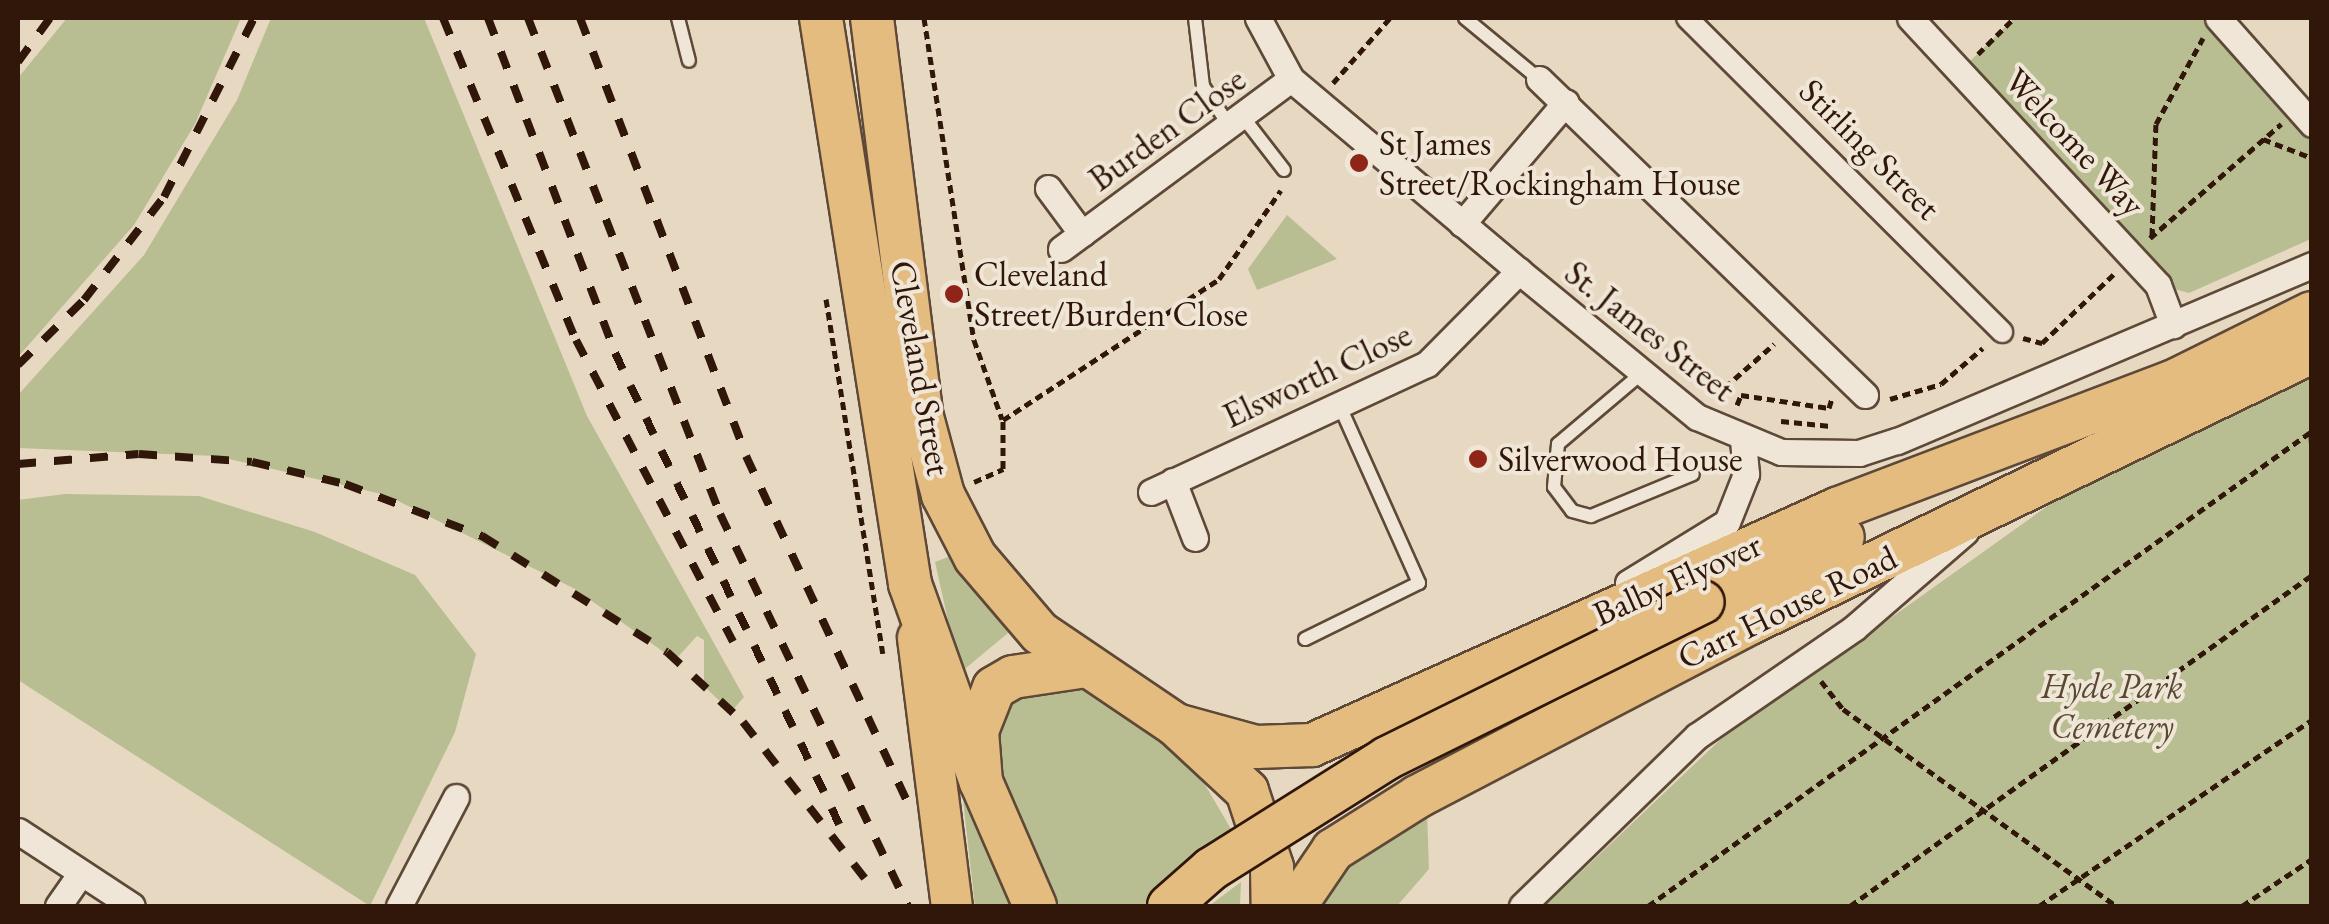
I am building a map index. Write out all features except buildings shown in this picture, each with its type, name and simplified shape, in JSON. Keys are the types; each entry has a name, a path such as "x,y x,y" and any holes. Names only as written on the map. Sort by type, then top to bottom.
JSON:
{"highway":[{"name":"Cleveland Street","path":"822,18 910,584 981,782"},
{"name":"Cleveland Street","path":"872,18 931,457 1002,595 1086,666"},
{"name":"Carr House Road","path":"1703,602 2312,313"},
{"name":"Carr House Road","path":"1296,906 1307,878 1362,828 1752,622 2312,352"},
{"name":"Balby Flyover","path":"1176,725 1256,746 1312,745 1837,509 2179,379"},
{"name":"Balby Flyover","path":"1169,906 1211,869 1387,758 1703,602"},
{"name":"Balby Flyover","path":"1086,666 1176,725 1253,803 1273,906"},
{"path":"1035,906 981,782 977,731 994,688 1032,668 1086,666"}],"main road":[{"name":"Cleveland Street","path":"910,584 952,906"}],"street":[{"name":"St. James Street","path":"1258,18 1290,79 1672,398 1743,442 1859,453 2312,265"},
{"name":"Stirling Street","path":"1687,18 2002,332"},
{"name":"Welcome Way","path":"1910,18 2158,285 2173,325"},
{"path":"2214,18 2307,109"},
{"name":"Burden Close","path":"1060,249 1237,122 1290,79"},
{"path":"1539,79 1864,394"},
{"path":"1462,224 1566,102"},
{"name":"Burden Close","path":"1048,188 1082,234"},
{"name":"Elsworth Close","path":"1195,538 1162,486 1340,404 1457,342 1519,271"},
{"path":"1494,660 1727,522 1746,474 1743,442"},
{"path":"1522,906 1698,736 1806,662 1987,510"},
{"path":"399,906 456,797"},
{"path":"18,831 132,906"},
{"path":"58,906 81,873"}],"lane":[{"path":"678,18 689,61"},
{"path":"1195,18 1203,86 1284,170"},
{"path":"1465,18 1539,79"},
{"path":"1642,372 1558,444 1554,488 1572,510 1591,516 1693,474"},
{"path":"1305,639 1419,583 1340,404"}],"path":[{"path":"924,18 974,340 986,395 1003,420 1003,469"},
{"path":"1317,101 1390,18"},
{"path":"1961,70 2014,18"},
{"path":"2152,236 2156,124 2214,18"},
{"path":"2264,139 2312,158"},
{"path":"1003,420 1218,279 1278,205 1284,170"},
{"path":"1672,398 1728,388 1793,324"},
{"path":"1864,394 1884,400 1941,384 2002,332"},
{"path":"1751,410 1734,404 1740,395 1829,408 1842,372"},
{"path":"1768,416 1831,429"},
{"path":"2311,432 2312,466"},
{"path":"1648,906 1881,735 2311,432"},
{"path":"1850,906 2312,574"},
{"path":"1806,662 1843,709 2116,906"},
{"path":"2039,906 2312,720"},
{"path":"2242,906 2312,859"}],"green space":[{"path":"67,18 241,18 195,124 134,225 18,357 18,78"},
{"path":"271,18 424,18 587,416 744,697 731,712 704,686 704,640 697,636 675,660 575,589 386,495 216,456 18,448 18,395 144,255 237,100"},
{"path":"2014,18 2218,18 2311,124 2311,239 2189,293 2158,285 1961,70"},
{"path":"1287,215 1337,259 1257,290 1248,269"},
{"name":"Hyde Park Cemetery","path":"2311,378 2311,906 1545,906 1721,739 2077,485"},
{"path":"65,494 199,496 315,532 415,575 476,654 455,732 370,906 18,680 18,500"},
{"path":"953,555 1008,633 966,668 958,665 935,562"},
{"path":"1074,685 1191,761 1234,834 1146,906 1057,906 1004,795 991,749 1010,698"},
{"path":"962,791 1017,906 975,906"},
{"path":"1427,813 1429,869 1397,906 1309,906 1320,884"},
{"path":"1241,882 1240,906 1208,906 1213,903"}],"railway":[{"path":"18,62 50,18"},
{"path":"18,365 84,300 164,197 254,18"},
{"path":"443,18 576,340 733,642"},
{"path":"488,18 615,353 841,828"},
{"path":"528,18 720,514 908,906"},
{"path":"580,18 746,456 907,801"},
{"path":"18,464 139,454 252,462 345,484 482,536 667,652 743,722 874,890"}],"place":[{"name":"St James Street/Rockingham House","path":"1359,163"},
{"name":"Cleveland Street/Burden Close","path":"954,294"},
{"name":"Silverwood House","path":"1478,459"}]}
